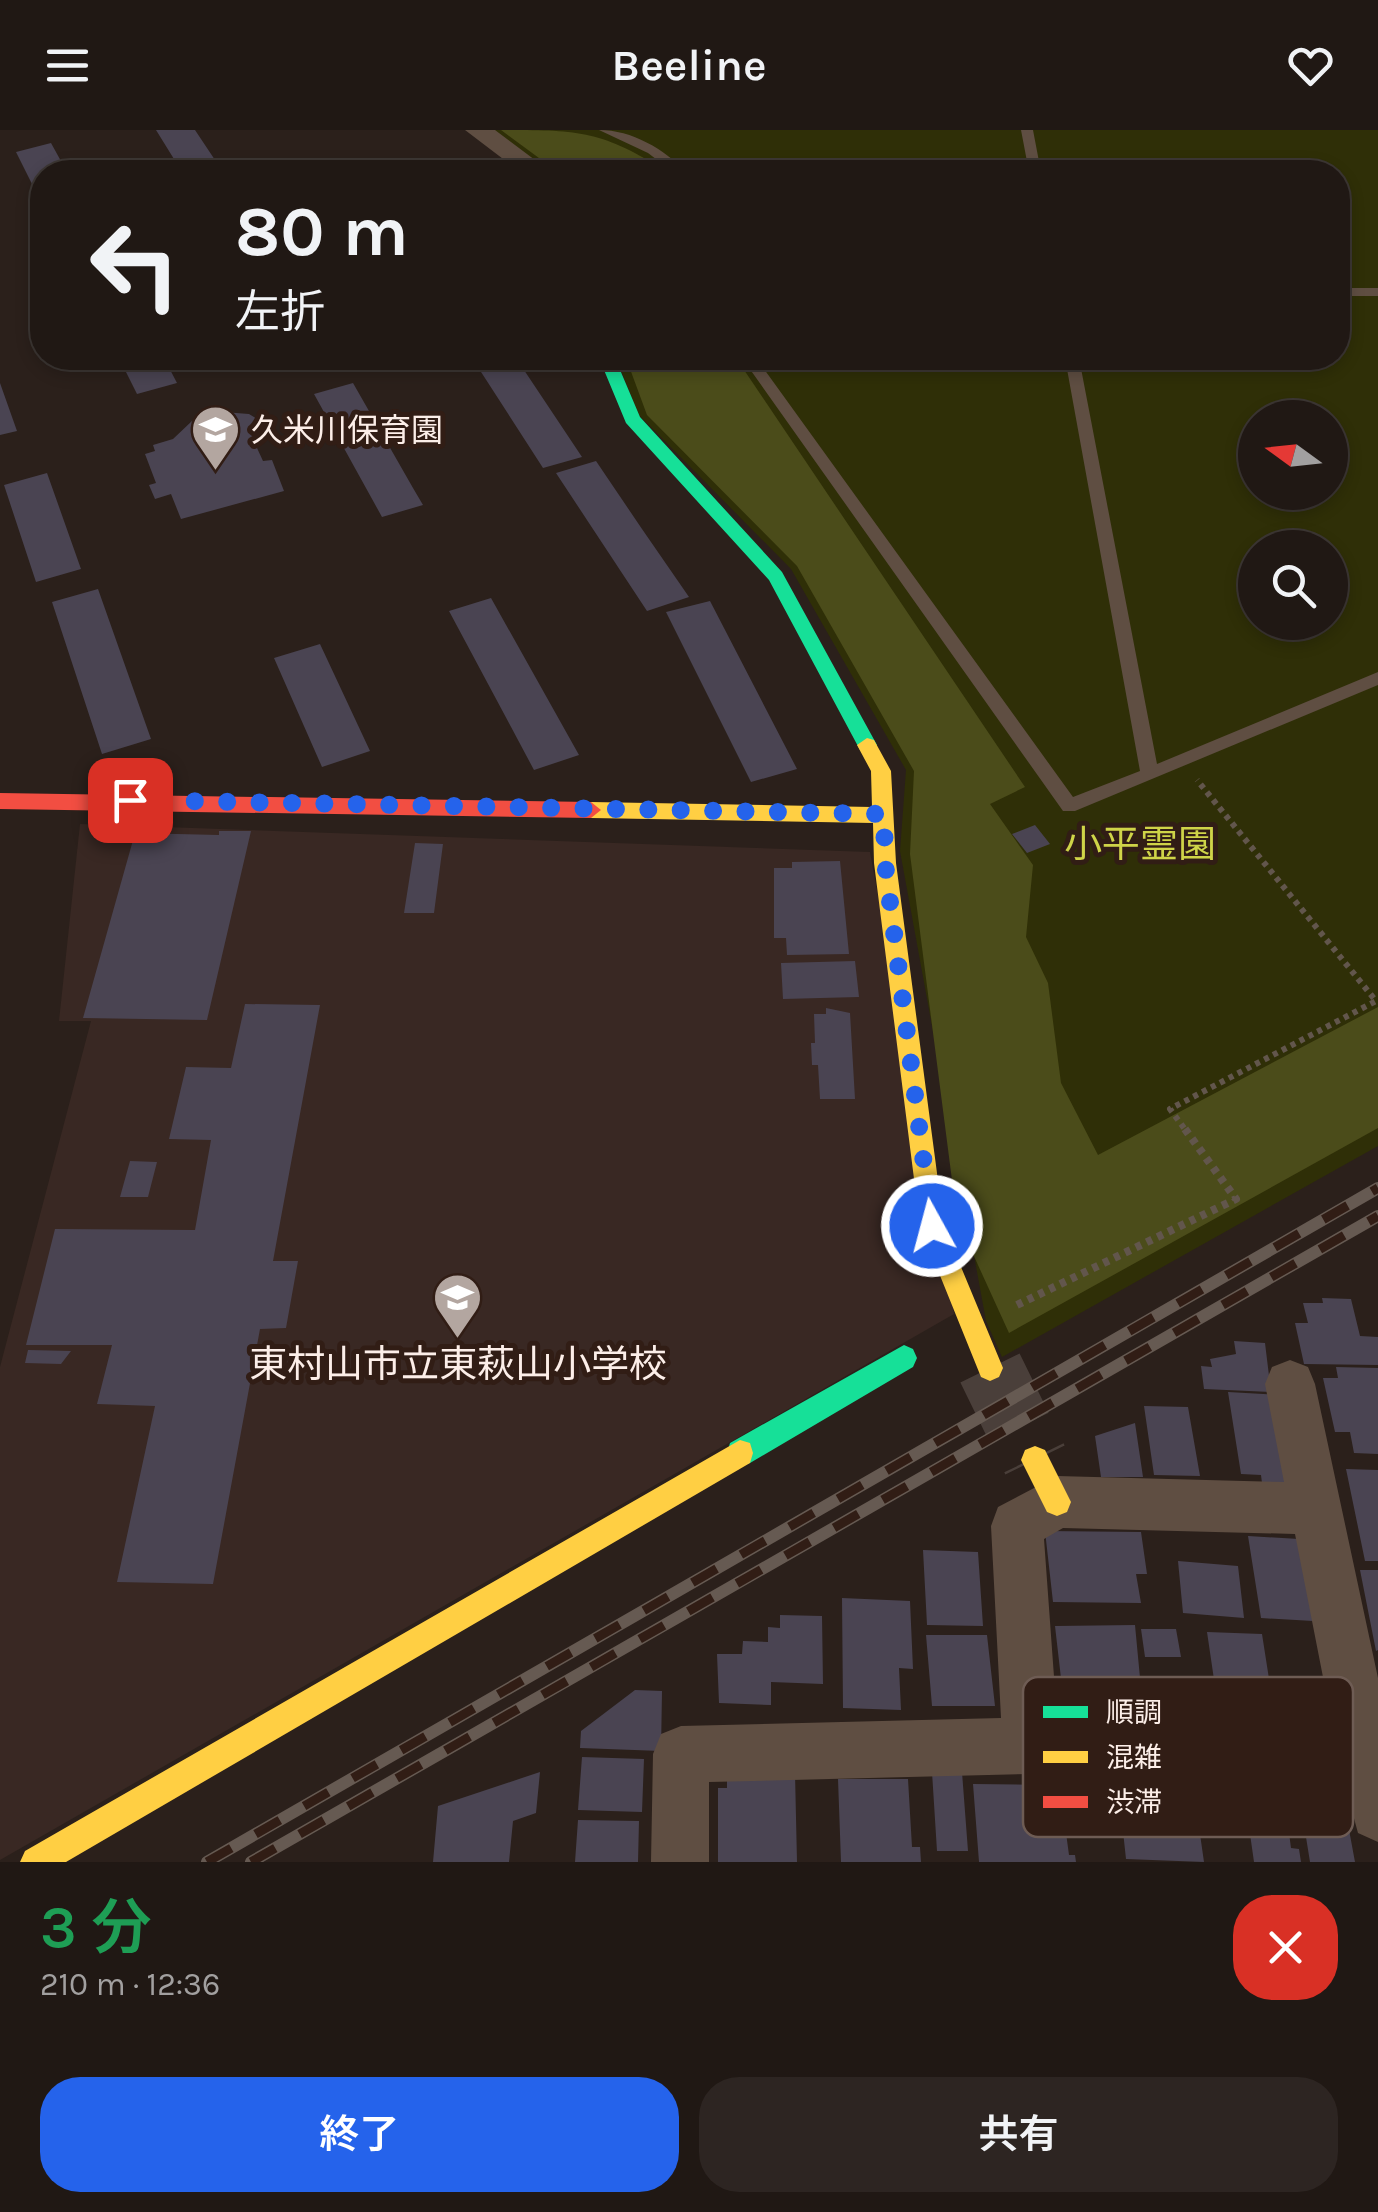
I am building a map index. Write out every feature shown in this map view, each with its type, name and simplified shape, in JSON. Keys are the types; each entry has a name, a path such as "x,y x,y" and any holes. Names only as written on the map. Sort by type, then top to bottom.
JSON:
{"street":[{"path":"478,130 520,160"},
{"path":"611,370 632,419 776,576 881,771 885,863 932,1226 990,1368"},
{"path":"0,801 884,814"},
{"path":"36,1862 904,1358"},
{"path":"1290,1384 1350,1677"},
{"path":"1027,1677 1017,1526 1046,1481 1314,1508"},
{"path":"1353,1694 1378,1813"},
{"path":"680,1862 680,1754 1023,1746"},
{"path":"1353,1746 1364,1746"}],"lane":[{"path":"605,130 652,150 665,160"},
{"path":"1027,130 1033,160"},
{"path":"1350,292 1378,292"},
{"path":"759,370 1068,806 1183,764 1378,678"},
{"path":"1074,370 1150,776"}],"path":[{"path":"972,1327 1236,1199 1170,1109 1376,1001 1183,764"}],"shaded area":[{"path":"501,130 588,135 647,160 542,160"},
{"path":"630,370 744,370 1025,787 990,804 1033,865 1026,937 1048,983 1061,1083 1098,1155 1378,1007 1378,1128 1009,1333 957,1219 910,854 914,771 797,566 647,415"},
{"name":"東村山市立東萩山小学校","path":"80,824 870,852 954,1314 0,1860 0,1367 91,1021 59,1021"}],"green space":[{"name":"小平霊園","path":"490,130 1378,130 1378,1146 1002,1357 986,1321 900,851 906,770 791,569 639,415 621,370 1350,370 1350,160 532,160"}],"building":[{"path":"156,130 195,130 215,160 175,160"},
{"path":"51,143 60,160 30,160 30,180 16,152"},
{"path":"125,370 170,370 177,383 137,394"},
{"path":"480,370 524,370 582,457 543,468"},
{"path":"0,383 17,431 0,435"},
{"path":"353,383 423,505 382,517 314,394"},
{"path":"223,412 249,414 262,422 266,434 257,448 263,461 272,460 284,491 181,519 171,494 155,499 149,485 156,483 145,454 155,451 153,445 173,439 192,421"},
{"path":"596,461 689,597 647,611 556,473"},
{"path":"47,473 81,569 36,582 4,485"},
{"path":"98,589 151,739 102,754 52,602"},
{"path":"491,598 579,755 534,770 449,611"},
{"path":"710,601 797,769 751,782 666,612"},
{"path":"320,644 370,751 322,767 274,658"},
{"path":"1035,825 1050,844 1027,853 1012,834"},
{"path":"219,831 251,831 207,1020 83,1018 135,833 219,835"},
{"path":"415,843 443,844 434,913 404,913"},
{"path":"840,861 849,954 787,955 786,938 774,938 774,868 792,868 792,862"},
{"path":"855,961 859,997 783,999 781,963"},
{"path":"245,1004 320,1005 273,1261 298,1261 286,1328 260,1329 213,1584 117,1582 155,1406 97,1404 112,1345 26,1345 55,1229 195,1230 211,1140 169,1139 186,1067 231,1068"},
{"path":"826,1008 850,1013 855,1099 820,1099 818,1065 812,1065 811,1043 815,1043 814,1014 826,1014"},
{"path":"130,1161 157,1162 148,1197 120,1197"},
{"path":"1322,1298 1351,1299 1360,1336 1378,1337 1378,1365 1304,1364 1295,1323 1308,1323 1303,1303 1323,1303"},
{"path":"1234,1341 1265,1343 1271,1392 1204,1389 1201,1366 1212,1367 1210,1359 1236,1354"},
{"path":"28,1350 71,1351 61,1364 25,1363"},
{"path":"1336,1367 1378,1368 1378,1454 1354,1453 1350,1432 1335,1432 1323,1378 1338,1378"},
{"path":"1228,1392 1281,1395 1297,1484 1262,1483 1261,1475 1241,1474"},
{"path":"1144,1406 1188,1407 1200,1476 1154,1475"},
{"path":"1135,1423 1143,1477 1101,1477 1095,1436"},
{"path":"1346,1469 1378,1470 1378,1561 1365,1561"},
{"path":"1045,1531 1141,1532 1147,1574 1136,1574 1141,1603 1053,1602"},
{"path":"1248,1536 1299,1539 1313,1621 1261,1618"},
{"path":"923,1550 978,1552 983,1626 927,1625"},
{"path":"1178,1561 1238,1566 1244,1618 1183,1613"},
{"path":"1360,1570 1378,1570 1376,1651"},
{"path":"842,1598 910,1601 913,1669 899,1668 901,1710 843,1708"},
{"path":"780,1615 822,1616 823,1684 771,1682 771,1705 719,1703 717,1654 742,1654 743,1641 768,1642 768,1627 780,1628"},
{"path":"1135,1625 1140,1677 1061,1677 1055,1626"},
{"path":"1141,1629 1176,1629 1181,1657 1145,1657"},
{"path":"1207,1632 1262,1634 1269,1677 1214,1677"},
{"path":"926,1635 987,1635 995,1706 932,1706"},
{"path":"635,1690 662,1691 661,1751 580,1748 581,1731"},
{"path":"582,1757 644,1759 642,1812 578,1810"},
{"path":"540,1772 536,1813 513,1821 509,1862 433,1862 438,1806"},
{"path":"727,1772 795,1773 797,1862 718,1862 718,1788 727,1788"},
{"path":"932,1772 962,1772 968,1851 937,1851"},
{"path":"838,1779 908,1779 912,1847 920,1847 921,1862 841,1862"},
{"path":"973,1784 1023,1785 1023,1837 1067,1837 1069,1855 1075,1855 1076,1862 979,1862"},
{"path":"578,1820 639,1821 638,1862 575,1862"},
{"path":"1124,1837 1200,1837 1204,1862 1126,1859"},
{"path":"1250,1837 1290,1837 1291,1848 1299,1849 1301,1862 1254,1862"},
{"path":"1306,1837 1350,1837 1355,1862 1310,1862"}],"tunnel":[{"path":"990,1368 1035,1460"}],"railway":[{"path":"207,1862 1378,1188"},
{"path":"251,1862 1378,1216"}],"traffic: fast":[{"path":"612,370 632,419 776,576 867,745"},
{"path":"740,1453 904,1358"}],"traffic: slow":[{"path":"867,745 881,771 885,863 932,1226 990,1368"},
{"path":"591,810 884,815"},
{"path":"36,1862 740,1453"},
{"path":"1035,1460 1057,1502"}],"traffic: jam":[{"path":"0,801 591,810"}],"place":[{"name":"久米川保育園","path":"216,472"},
{"name":"東村山市立東萩山小学校","path":"458,1340"}],"route":[{"path":"130,800 884,814 885,863 932,1226"}]}
